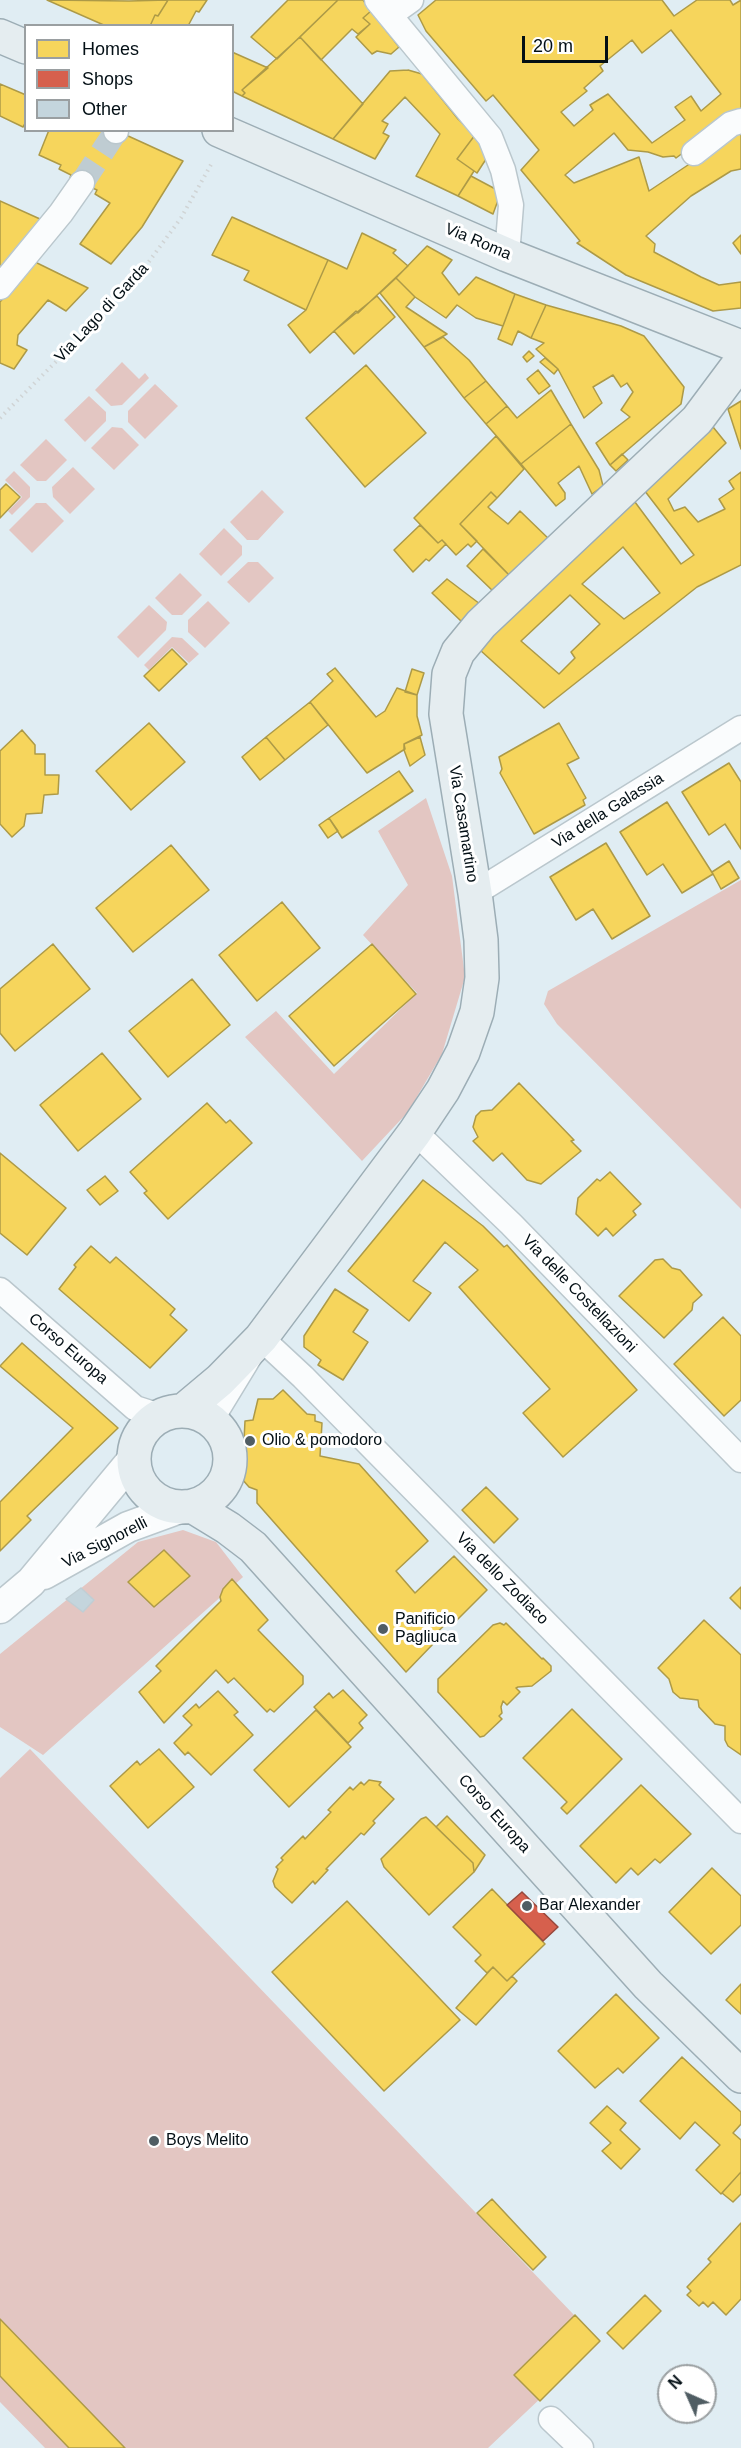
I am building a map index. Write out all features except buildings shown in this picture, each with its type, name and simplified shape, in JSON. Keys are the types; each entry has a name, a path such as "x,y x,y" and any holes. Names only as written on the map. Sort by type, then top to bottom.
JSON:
{"main road":[{"path":"0,36 24,46"},
{"name":"Via Roma","path":"223,132 507,255 741,347"},
{"name":"Via Casamartino","path":"161,1424 220,1380 261,1338 415,1132 453,1071 462,1052 477,1012 483,978 475,893 446,714 449,674 458,652 481,624 697,420 741,361"},
{"path":"161,1424 221,1430 228,1443 230,1457 229,1471 223,1484 210,1499 186,1507 162,1503 146,1492 137,1476 161,1424"},
{"name":"Corso Europa","path":"223,1484 234,1516 253,1547"},
{"name":"Corso Europa","path":"186,1507 228,1527 253,1547 648,1985 741,2076"}],"street":[{"path":"411,0 383,8 489,137 503,170 511,205 507,255"},
{"path":"694,153 731,124 741,121"},
{"path":"0,287 61,213 82,183"},
{"name":"Via della Galassia","path":"475,893 741,728"},
{"name":"Via delle Costellazioni","path":"415,1132 511,1224 741,1460"},
{"name":"Corso Europa","path":"0,1290 161,1424"},
{"name":"Via dello Zodiaco","path":"261,1338 320,1394 741,1821"},
{"name":"Via Signorelli","path":"31,1582 161,1424"},
{"name":"Via Signorelli","path":"0,1608 31,1582 128,1527 186,1507"},
{"path":"551,2419 581,2448"}],"path":[{"name":"Via Lago di Garda","path":"0,418 131,286 181,218 223,132"}],"shaded area":[{"path":"122,362 139,379 145,373 149,378 122,405 111,406 95,390"},
{"path":"155,384 178,406 145,439 128,422 128,411"},
{"path":"89,396 106,412 106,421 85,442 64,420"},
{"path":"112,427 122,428 139,445 114,470 91,448"},
{"path":"46,439 67,460 46,481 37,481 20,465"},
{"path":"73,467 95,489 70,514 53,497 52,487"},
{"path":"14,471 30,487 30,497 12,515 8,511 22,497 5,480"},
{"path":"262,490 284,512 258,540 247,540 230,522"},
{"path":"36,503 46,503 64,521 32,553 9,530"},
{"path":"224,528 242,546 242,555 221,576 199,554"},
{"path":"248,562 258,562 274,578 249,603 227,582"},
{"path":"180,573 202,595 182,615 172,615 155,598"},
{"path":"208,601 230,623 205,648 188,632 188,620"},
{"path":"149,605 167,622 166,630 138,658 117,637"},
{"path":"172,637 182,638 199,654 189,663 172,647 149,670 144,665"},
{"path":"426,798 452,876 465,977 442,1054 408,1112 362,1161 245,1037 276,1011 334,1074 417,993 363,935 408,885 378,831"},
{"path":"741,880 741,1209 557,1024 544,1004 548,991"},
{"path":"183,1530 216,1542 243,1577 43,1755 0,1727 0,1654 138,1542"},
{"path":"30,1749 600,2342 488,2448 45,2448 0,2402 0,1778"}],"tunnel":[{"path":"82,183 115,132"}],"place":[{"name":"Olio & pomodoro","path":"250,1441"},
{"name":"Panificio Pagliuca","path":"383,1629"},
{"name":"Bar Alexander","path":"527,1906"},
{"name":"Boys Melito","path":"154,2141"}]}
